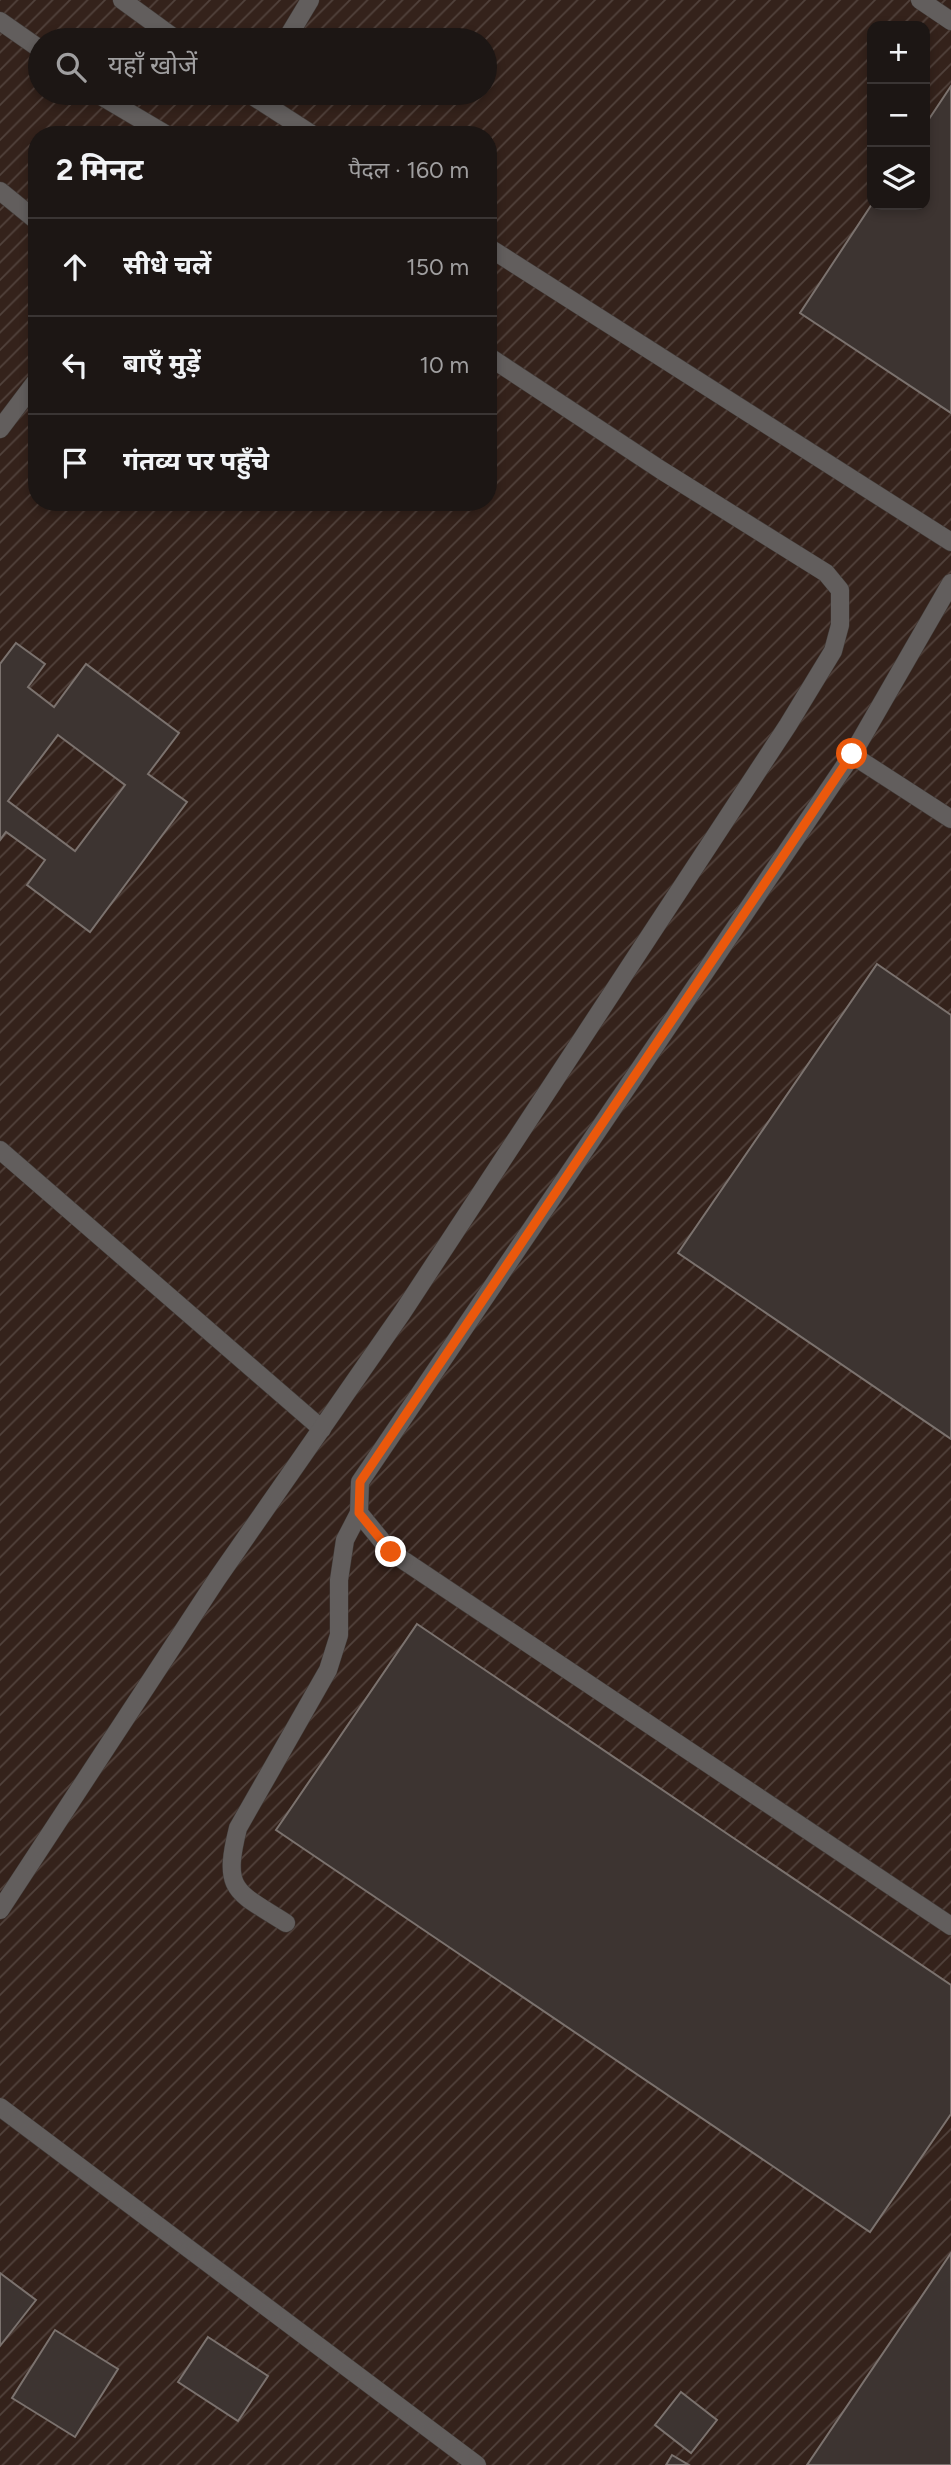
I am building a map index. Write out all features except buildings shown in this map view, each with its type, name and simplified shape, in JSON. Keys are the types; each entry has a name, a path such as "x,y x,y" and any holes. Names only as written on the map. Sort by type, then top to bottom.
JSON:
{"street":[{"path":"122,0 160,28"},
{"path":"293,28 310,0"},
{"path":"920,0 951,21"},
{"path":"0,21 28,41"},
{"path":"116,105 152,126"},
{"path":"268,105 300,126"},
{"path":"0,191 28,214"},
{"path":"497,253 951,542"},
{"path":"0,1910 218,1579 402,1313 833,651 839,625 839,590 826,573 660,470 497,362"},
{"path":"0,429 28,392"},
{"path":"286,1923 239,1893 232,1876 232,1854 238,1828 328,1670 339,1635 339,1580 345,1540 359,1513 360,1482 852,754 951,583"},
{"path":"852,754 951,820"},
{"path":"0,1150 322,1429"},
{"path":"359,1513 391,1552 951,1927"},
{"path":"0,2107 477,2465"}],"shaded area":[{"path":"0,0 951,0 951,2465 0,2465"}],"route":[{"path":"391,1552 359,1513 360,1482 852,754"}]}
